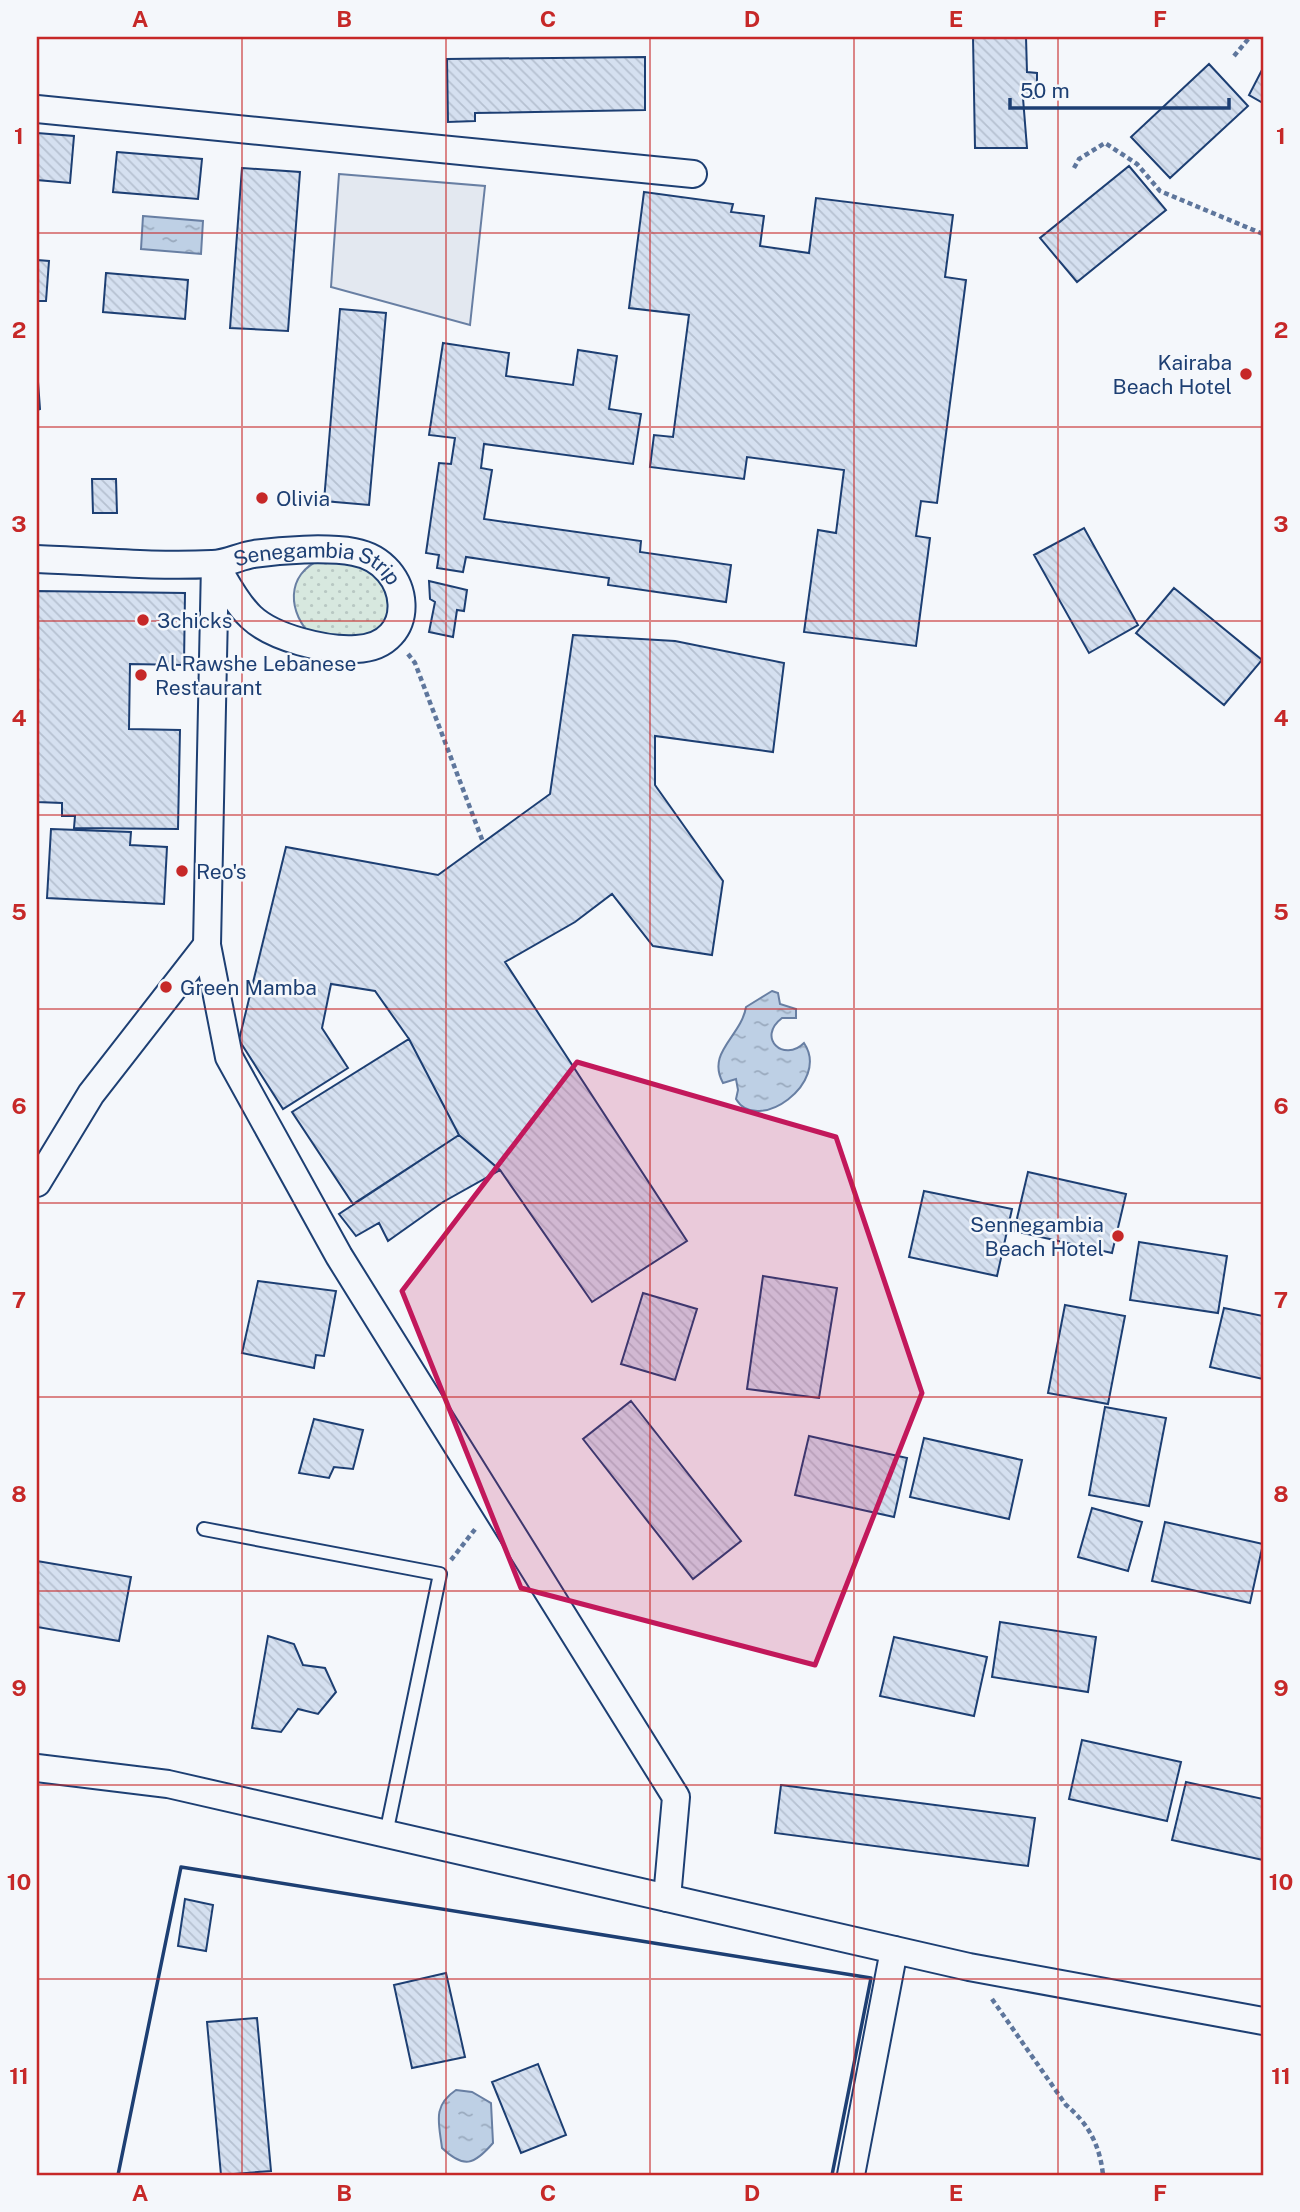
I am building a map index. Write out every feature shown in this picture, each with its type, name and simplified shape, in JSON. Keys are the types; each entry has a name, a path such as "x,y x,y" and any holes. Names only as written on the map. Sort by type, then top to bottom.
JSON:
{"street":[{"path":"37,109 692,174"},
{"name":"Senegambia Strip","path":"37,559 215,564 251,555 291,550 352,551 366,555 388,569 400,589 401,612 398,623 392,634 382,641 358,650 329,648 275,633 251,618 215,564"},
{"path":"215,564 206,945 229,1057 339,1256 676,1797 667,1898"},
{"path":"37,1184 91,1094 206,945"},
{"path":"37,1768 168,1784 894,1950 1263,2021"},
{"path":"851,2175 894,1950"}],"lane":[{"path":"204,1529 440,1574 386,1833"}],"path":[{"path":"1234,57 1250,37"},
{"path":"1074,168 1079,159 1105,143 1137,164 1160,191 1263,234"},
{"path":"392,634 415,663 483,842"},
{"path":"440,1574 494,1504"},
{"path":"969,1966 1066,2105 1080,2117 1101,2153 1102,2175"}],"highlighted area":[{"path":"577,1062 836,1137 922,1393 815,1665 521,1588 402,1291"}],"shaded area":[{"path":"339,174 485,186 470,325 331,287"},
{"path":"361,557 395,600 376,640 313,637 305,628 295,606 296,584 301,574 322,559"}],"water":[{"path":"143,216 203,221 201,254 141,249"},
{"path":"772,991 778,993 780,1004 796,1009 796,1018 782,1018 775,1026 772,1040 781,1049 788,1050 804,1043 810,1058 808,1074 800,1088 788,1100 774,1108 759,1111 746,1109 736,1099 736,1079 723,1083 719,1062 721,1053 743,1018 746,1007"},
{"path":"456,2090 472,2092 491,2103 493,2143 480,2156 469,2162 457,2159 442,2148 440,2109 448,2096"}],"building":[{"path":"973,37 1026,37 1027,72 1037,73 1037,98 1023,98 1027,148 975,148"},
{"path":"645,57 645,110 475,113 475,121 448,122 447,59"},
{"path":"1209,64 1248,106 1170,178 1131,137"},
{"path":"1263,68 1263,103 1249,95"},
{"path":"37,133 74,136 70,183 37,180"},
{"path":"117,152 202,159 198,199 113,192"},
{"path":"1129,166 1166,210 1077,282 1040,238"},
{"path":"242,168 300,172 288,331 230,328"},
{"path":"644,192 733,204 731,212 764,216 760,246 809,253 816,198 953,215 945,277 966,280 937,503 921,501 916,536 930,538 916,646 804,632 818,530 836,533 844,470 747,457 744,479 650,467 654,435 673,437 689,315 629,308"},
{"path":"37,260 49,261 46,301 37,301"},
{"path":"106,273 188,280 185,319 103,312"},
{"path":"340,309 386,313 369,505 324,501"},
{"path":"443,343 509,353 506,376 573,385 578,350 617,356 609,409 641,414 633,464 484,444 481,468 492,470 484,519 641,541 640,552 731,565 726,602 608,585 609,578 466,557 463,572 437,568 439,555 426,553 439,463 451,464 455,438 429,435"},
{"path":"37,368 40,409 37,410"},
{"path":"92,479 116,479 117,513 93,513"},
{"path":"1084,528 1138,625 1089,653 1034,555"},
{"path":"429,581 467,590 464,611 457,610 453,637 429,632 435,602 430,599"},
{"path":"1174,588 1262,660 1224,705 1136,633"},
{"path":"37,591 185,593 184,665 130,664 129,729 180,730 178,829 74,828 75,816 62,816 62,803 37,802"},
{"path":"573,635 675,641 784,663 773,752 655,736 655,785 723,881 712,955 653,946 612,894 575,922 505,962 687,1241 592,1302 500,1170 459,1135 409,1039 375,991 331,984 322,1028 348,1068 283,1109 239,1040 286,847 438,875 550,794"},
{"path":"51,829 131,832 130,845 167,847 164,904 47,898"},
{"path":"409,1039 459,1135 353,1204 292,1112"},
{"path":"459,1135 500,1170 443,1202 388,1241 379,1223 356,1236 339,1214"},
{"path":"1028,1172 1126,1194 1112,1253 1014,1231"},
{"path":"924,1191 1012,1209 997,1276 909,1257"},
{"path":"1139,1242 1227,1256 1218,1313 1130,1300"},
{"path":"763,1276 837,1288 819,1398 747,1389"},
{"path":"258,1281 336,1291 324,1356 316,1355 314,1368 242,1353"},
{"path":"643,1293 697,1309 675,1380 621,1364"},
{"path":"1065,1305 1125,1316 1108,1404 1048,1393"},
{"path":"1224,1308 1263,1316 1263,1379 1210,1367"},
{"path":"631,1401 741,1541 693,1579 583,1439"},
{"path":"1105,1407 1166,1418 1149,1506 1089,1495"},
{"path":"314,1419 363,1430 353,1469 334,1467 329,1478 299,1473"},
{"path":"809,1436 907,1458 894,1517 795,1495"},
{"path":"924,1438 1022,1460 1009,1519 910,1497"},
{"path":"1092,1508 1142,1522 1128,1571 1078,1557"},
{"path":"1165,1522 1263,1544 1250,1603 1152,1581"},
{"path":"37,1561 131,1577 119,1641 37,1627"},
{"path":"1000,1622 1096,1637 1088,1692 992,1677"},
{"path":"268,1636 294,1644 303,1665 325,1668 336,1692 318,1714 298,1709 281,1732 252,1728"},
{"path":"894,1637 987,1657 974,1716 880,1696"},
{"path":"1082,1740 1181,1762 1167,1821 1069,1799"},
{"path":"1186,1782 1263,1799 1263,1860 1172,1840"},
{"path":"781,1785 1035,1818 1028,1866 775,1833"},
{"path":"185,1899 213,1905 206,1951 178,1946"},
{"path":"446,1973 465,2057 412,2068 394,1985"},
{"path":"257,2018 271,2171 221,2175 207,2022"},
{"path":"538,2064 566,2135 521,2153 492,2082"}],"wall":[{"path":"118,2175 181,1867 871,1978 832,2175"}],"place":[{"name":"Kairaba Beach Hotel","path":"1246,374"},
{"name":"Olivia","path":"262,498"},
{"name":"3chicks","path":"143,620"},
{"name":"Al Rawshe Lebanese Restaurant","path":"141,675"},
{"name":"Reo's","path":"182,871"},
{"name":"Green Mamba","path":"166,987"},
{"name":"Sennegambia Beach Hotel","path":"1118,1236"}]}
